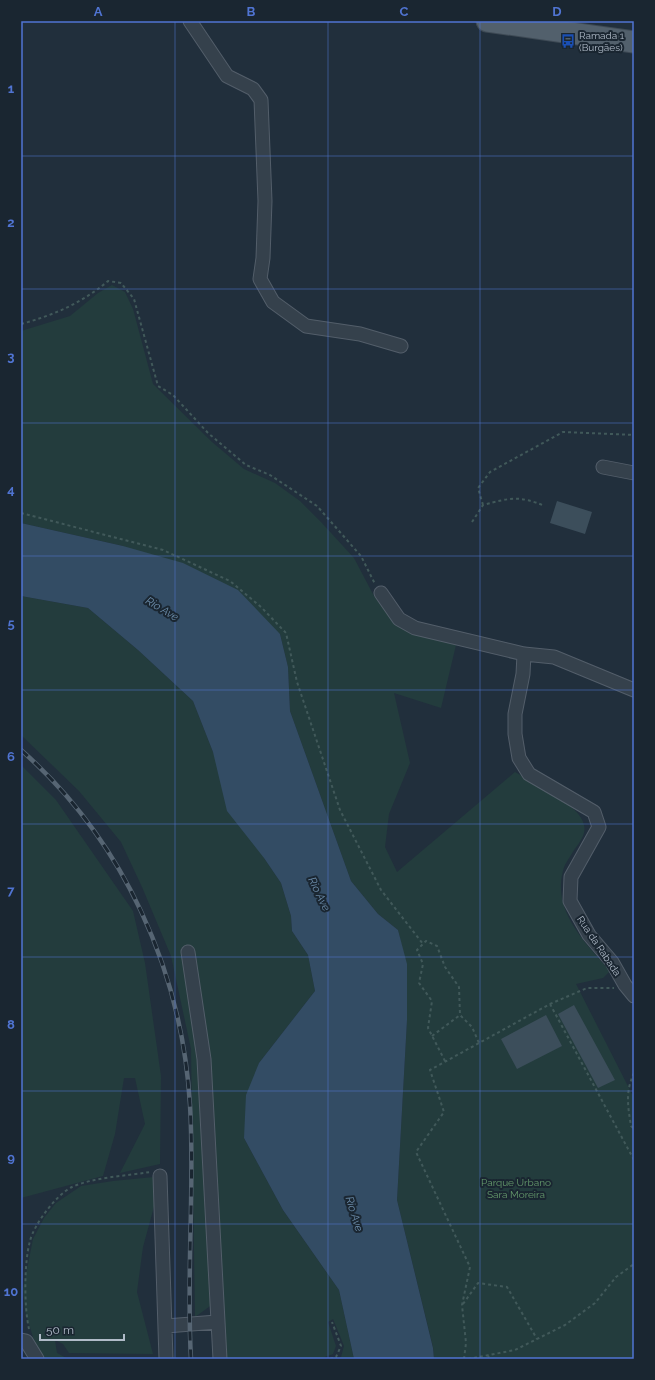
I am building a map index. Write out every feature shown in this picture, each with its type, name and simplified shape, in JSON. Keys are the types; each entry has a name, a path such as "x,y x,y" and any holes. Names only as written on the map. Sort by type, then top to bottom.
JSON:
{"main road":[{"path":"487,21 634,42"}],"street":[{"path":"190,21 227,76 252,89 261,100 265,201 263,258 260,279 273,302 306,326 360,334 401,346"},
{"path":"603,467 634,473"},
{"path":"381,593 399,619 415,628 524,654 554,657 634,690"},
{"name":"Rua da Rabada","path":"524,654 523,674 515,714 515,734 519,758 529,774 594,812 599,827 571,877 570,901 589,935 612,962 631,992"},
{"path":"188,952 204,1059 220,1359"},
{"path":"160,1176 166,1359"},
{"path":"166,1326 217,1322"},
{"path":"21,1340 26,1341 35,1355"}],"path":[{"path":"21,324 51,316 94,293 108,281 121,283 134,298 158,386 173,395 208,433 246,464 270,475 317,506 361,556 381,593"},
{"path":"483,505 478,488 490,472 563,432 626,436 634,435"},
{"path":"472,522 483,505 511,497 528,499 544,506"},
{"path":"21,512 163,550 230,581 261,607 286,633 297,682 340,810 381,890 423,944"},
{"path":"446,1061 428,1028 432,1001 419,983 423,964 417,950 426,941 437,946 445,967 459,987 460,1015 472,1027 480,1043"},
{"path":"464,1359 466,1342 462,1305 470,1266 416,1152 444,1112 430,1070 550,1004 587,988 631,992"},
{"path":"550,1004 634,1160"},
{"path":"432,1036 460,1015"},
{"path":"634,1073 627,1097 631,1126 634,1129"},
{"path":"35,1355 28,1326 25,1279 30,1240 56,1199 72,1187 89,1182 158,1171 160,1176"},
{"path":"468,1359 515,1350 565,1325 595,1303 616,1277 634,1264"},
{"path":"462,1305 478,1283 507,1287 537,1339"},
{"path":"330,1359 336,1357 341,1346 332,1322"},
{"path":"487,1355 491,1359"}],"green space":[{"name":"Parque Urbano Sara Moreira","path":"112,285 125,292 133,309 153,384 212,442 244,469 275,483 300,501 354,558 374,596 393,620 456,645 441,708 394,693 410,763 389,814 385,847 397,872 515,772 555,795 581,817 585,829 580,841 564,867 561,886 562,900 573,926 591,950 610,971 603,978 576,984 634,1098 634,1359 434,1359 433,1347 397,1200 407,1020 406,964 398,930 378,914 351,881 290,711 288,667 280,634 123,546 21,523 21,331 70,316 98,293"},
{"path":"21,596 88,608 138,650 193,701 213,752 264,858 281,883 291,916 292,931 308,955 315,991 259,1063 244,1138 283,1210 339,1290 354,1359 337,1359 341,1357 344,1346 333,1319 328,1322 336,1346 333,1354 320,1359 221,1359 212,1162 188,946 181,949 195,1023 213,1304 195,1317 191,1049 171,956 121,842 79,791 21,735"},
{"path":"21,765 56,800 133,911 145,963 161,1076 160,1164 120,1173 145,1124 135,1078 124,1078 115,1134 103,1176 21,1198"},
{"path":"154,1177 155,1203 143,1247 137,1292 153,1354 69,1353 63,1344 55,1340 57,1353 68,1359 43,1359 36,1347 25,1311 23,1289 33,1239 44,1218 56,1203 81,1186"}],"water":[{"name":"Rio Ave","path":"21,523 123,546 183,563 238,590 280,634 288,667 290,711 351,881 378,914 398,930 407,964 407,1020 397,1200 433,1348 434,1359 354,1359 339,1290 283,1210 244,1138 246,1095 259,1063 315,991 308,955 292,931 291,916 281,883 264,858 227,811 213,752 193,701 138,650 88,608 21,596"}],"building":[{"path":"557,501 592,512 585,534 550,523"},
{"path":"574,1005 615,1080 598,1088 558,1014"},
{"path":"546,1015 562,1046 517,1069 501,1039"}],"railway":[{"path":"21,750 57,786 89,824 117,866 141,911 160,957 175,1005 185,1055 190,1105 192,1168 189,1295 191,1359"}],"place":[{"name":"Ramada 1 (Burgães)","path":"568,41"}]}
